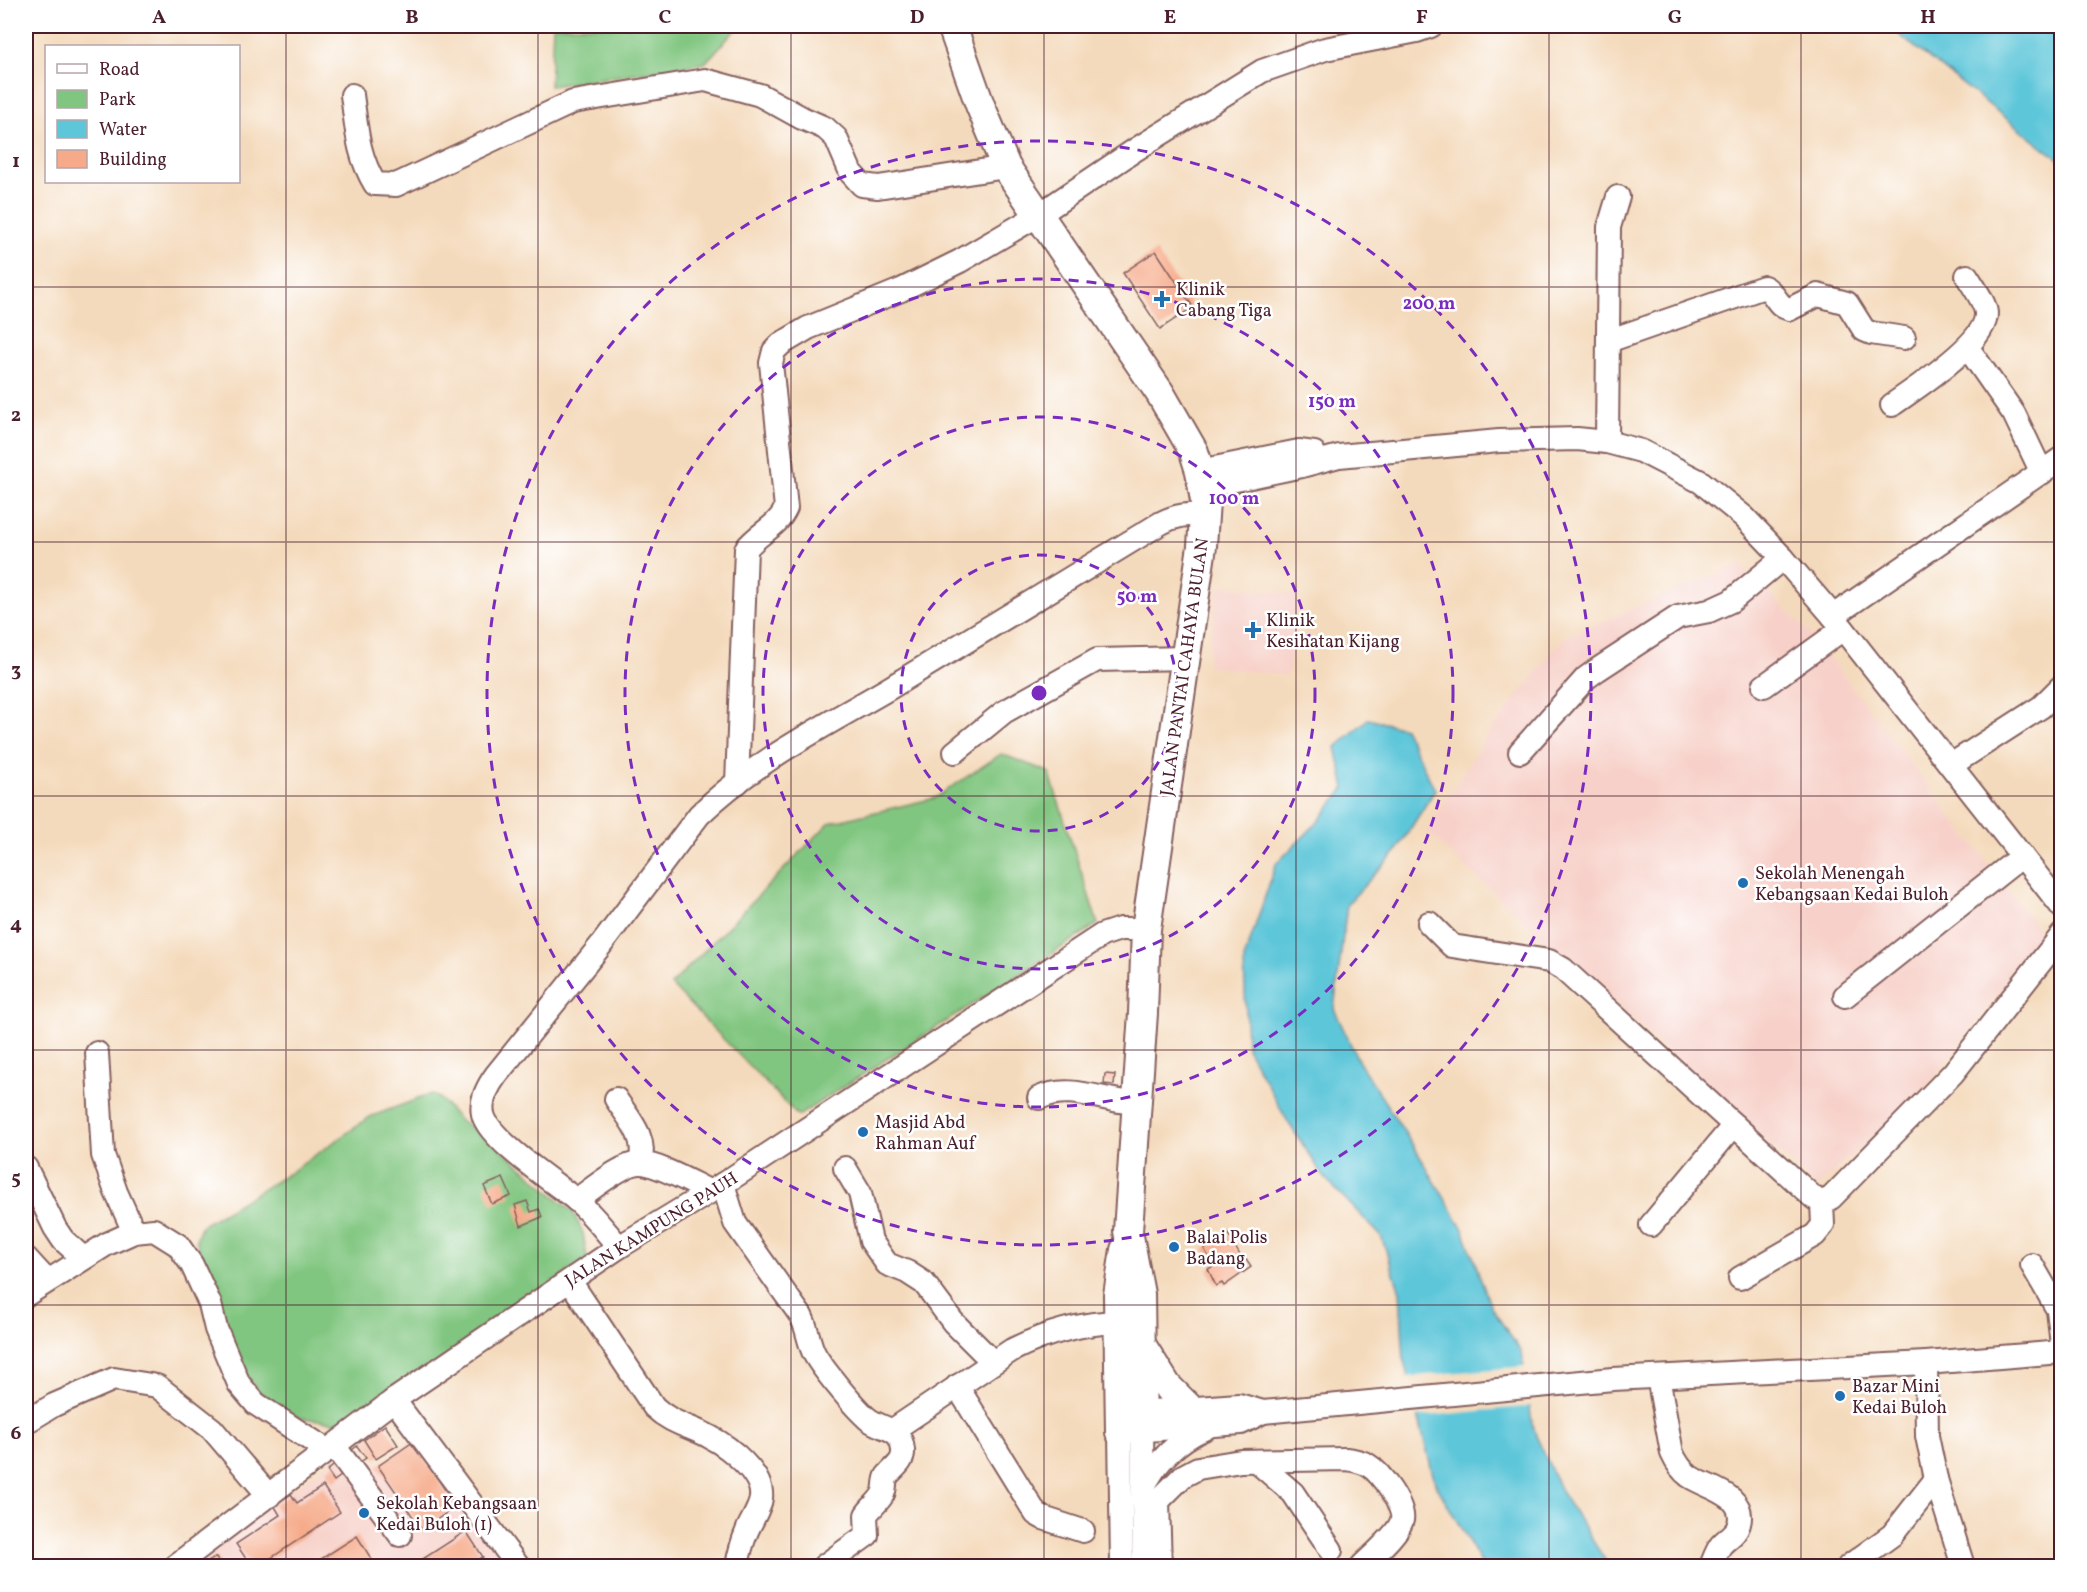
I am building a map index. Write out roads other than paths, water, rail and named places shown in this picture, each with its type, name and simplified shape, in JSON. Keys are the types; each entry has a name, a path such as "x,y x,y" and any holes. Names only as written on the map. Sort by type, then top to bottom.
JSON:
{"main road":[{"name":"JALAN PANTAI CAHAYA BULAN","path":"952,26 980,105 1006,167 1183,430 1194,452 1203,491 1186,657 1146,930 1130,1240 1140,1294 1129,1327 1131,1422"},
{"path":"1129,1327 1167,1386 1189,1408"}],"street":[{"path":"737,783 746,549 752,541 781,519 786,508 771,363 774,351 781,344 808,328 901,290 960,261 1037,216 1135,150 1262,71 1325,49 1417,31 1431,26"},
{"path":"352,95 358,143 364,165 375,184 396,185 573,102 705,80 760,95 825,128 836,138 851,173 862,185 878,187 1006,167"},
{"path":"1607,442 1609,227 1618,196"},
{"path":"1892,405 1968,348 1984,325 1986,311 1967,276"},
{"path":"1608,341 1764,287 1782,307 1790,309 1818,295 1841,300 1851,308 1864,330 1877,335 1904,338"},
{"path":"1968,348 2014,414 2042,473"},
{"path":"619,1246 576,1200 492,1132 483,1115 483,1102 488,1087 601,945 699,815 765,762 1161,523 1173,516 1186,514 1203,491 1340,456 1499,441 1577,439 1607,442 1641,451 1701,482 1744,517 1838,622 2061,907"},
{"path":"1764,686 1838,622 2061,458"},
{"path":"1520,752 1586,678 1672,620 1683,615 1709,611 1740,596 1783,558"},
{"path":"955,752 1004,712 1097,660 1186,657"},
{"path":"1951,765 2040,707 2061,686"},
{"path":"1845,996 2022,856"},
{"path":"1429,923 1452,946 1549,961 1563,969 1814,1198 1822,1202"},
{"name":"JALAN KAMPUNG PAUH","path":"175,1566 394,1400 619,1246 716,1187 1102,935 1120,929 1146,930"},
{"path":"1822,1202 1831,1198 1953,1073 2061,935"},
{"path":"98,1053 104,1155 116,1192 134,1232"},
{"path":"1039,1098 1063,1091 1121,1103 1137,1103"},
{"path":"616,1099 637,1130 642,1142 644,1152 640,1163"},
{"path":"1651,1224 1734,1125"},
{"path":"576,1200 628,1165 640,1163 716,1187 735,1223 801,1316 806,1325 813,1352 824,1368 867,1419 893,1430 901,1441 903,1457 888,1475 880,1500 867,1512 867,1535 824,1566"},
{"path":"26,1168 54,1228 63,1240 83,1258"},
{"path":"845,1168 860,1193 871,1241 881,1256 891,1267 907,1272 924,1283 953,1322 992,1361"},
{"path":"1740,1278 1815,1235 1823,1225 1822,1202"},
{"path":"26,1295 107,1244 134,1232 154,1230 178,1245 192,1265 210,1304 216,1329 239,1384 256,1404 332,1449 400,1535"},
{"path":"26,1258 47,1281"},
{"path":"2032,1265 2058,1310 2061,1345"},
{"path":"570,1281 654,1407 674,1422 707,1435 720,1443 757,1478 761,1502 746,1533 736,1566"},
{"path":"893,1430 992,1361 1032,1340 1053,1332 1095,1323 1129,1327"},
{"path":"1131,1422 1213,1425 1240,1423 1263,1412 1613,1379 1926,1363 2061,1352"},
{"path":"1926,1363 1928,1436 1936,1479 1963,1566"},
{"path":"1658,1377 1672,1453 1676,1460 1691,1477 1729,1496 1735,1502 1739,1512 1740,1522 1734,1535 1716,1552 1711,1566"},
{"path":"26,1422 54,1405 114,1378 158,1386 212,1429 269,1496"},
{"path":"957,1386 1036,1514 1083,1531"},
{"path":"394,1400 518,1566"},
{"path":"1131,1422 1189,1408 1239,1405 1263,1412"},
{"name":"JALAN PANTAI CAHAYA BULAN","path":"1131,1422 1148,1498 1144,1566"},
{"name":"JALAN PANTAI CAHAYA BULAN","path":"1122,1566 1131,1422"},
{"path":"1160,1566 1148,1498 1149,1476 1171,1451 1198,1432 1213,1425"},
{"path":"1148,1498 1192,1470 1242,1461 1346,1459 1361,1462 1375,1470 1400,1504 1403,1516 1398,1528 1362,1566"},
{"path":"1256,1461 1293,1493 1331,1550"},
{"path":"1849,1566 1892,1535 1936,1479"}],"water":[{"path":"1888,26 2061,26 2061,161"},
{"path":"1368,719 1404,728 1435,790 1395,853 1347,904 1334,1009 1360,1064 1416,1150 1463,1229 1491,1307 1522,1353 1533,1429 1562,1493 1609,1566 1483,1566 1435,1483 1404,1361 1400,1291 1381,1236 1324,1177 1288,1122 1247,1048 1244,959 1276,864 1319,821 1345,788 1336,747"}],"place":[{"name":"Klinik Cabang Tiga","path":"1162,299"},
{"name":"Klinik Kesihatan Kijang","path":"1253,630"},
{"name":"Sekolah Menengah Kebangsaan Kedai Buloh","path":"1743,883"},
{"name":"Masjid Abd Rahman Auf","path":"863,1132"},
{"name":"Balai Polis Badang","path":"1174,1247"},
{"name":"Bazar Mini Kedai Buloh","path":"1840,1396"},
{"name":"Sekolah Kebangsaan Kedai Buloh (1)","path":"364,1513"}]}
